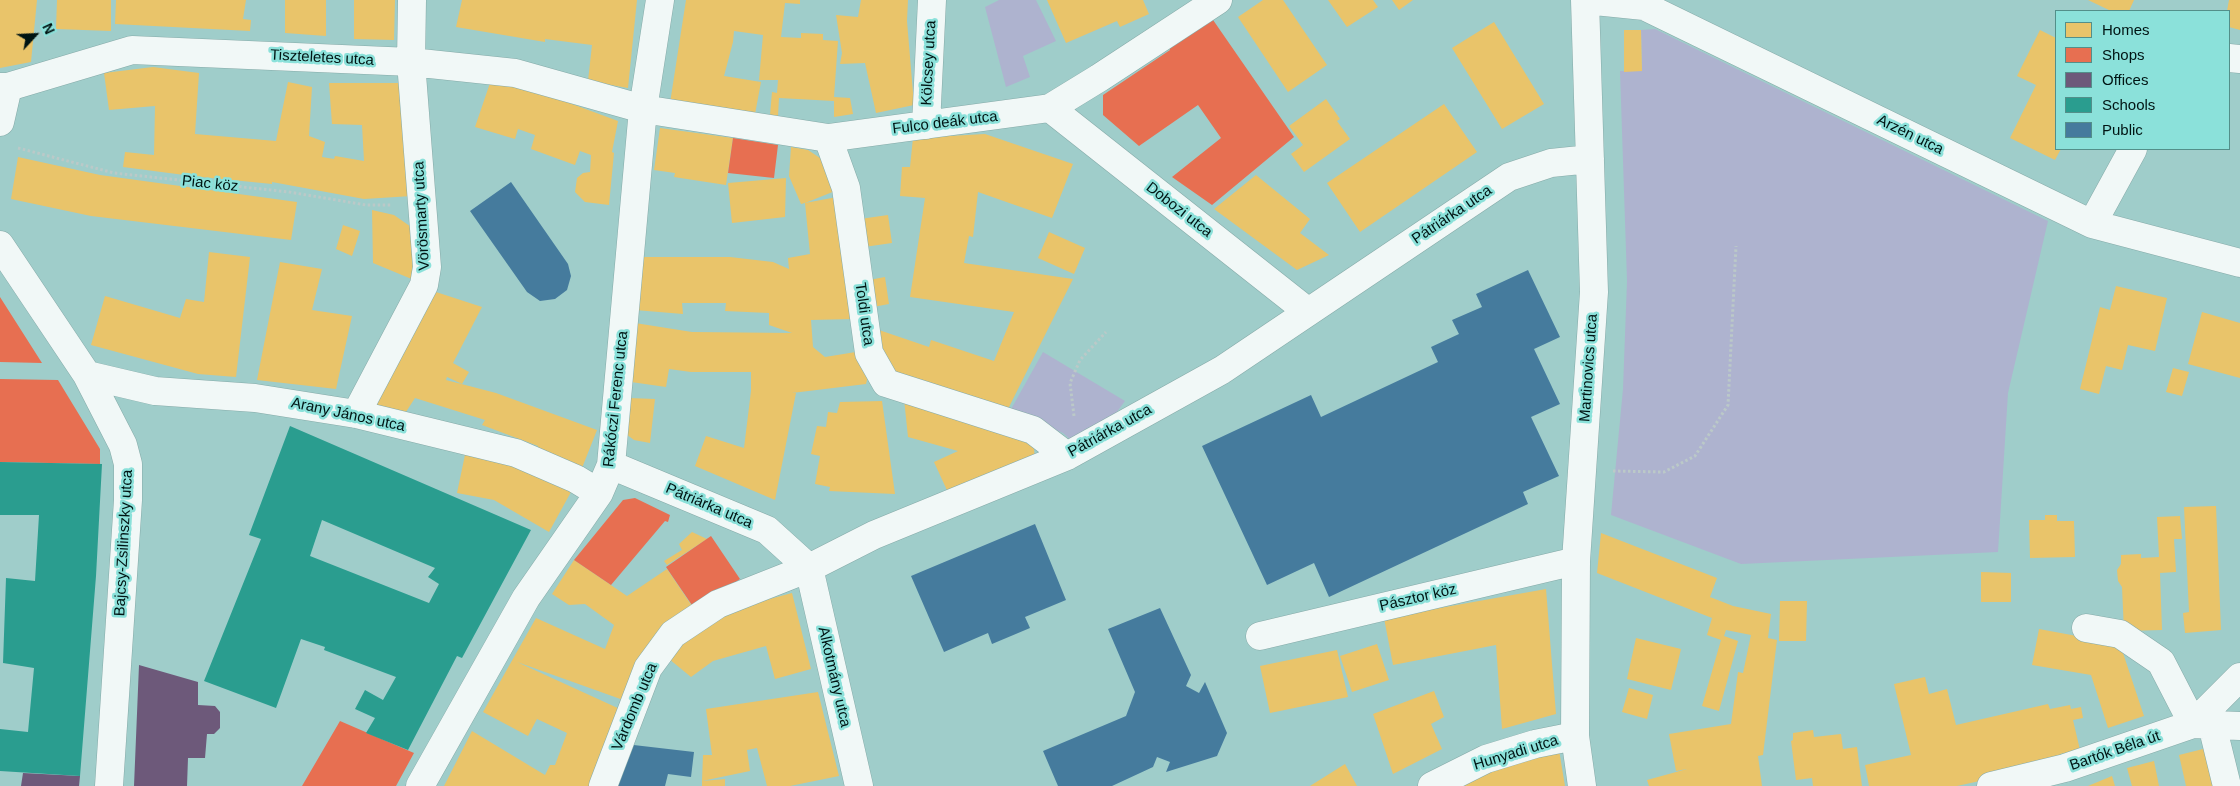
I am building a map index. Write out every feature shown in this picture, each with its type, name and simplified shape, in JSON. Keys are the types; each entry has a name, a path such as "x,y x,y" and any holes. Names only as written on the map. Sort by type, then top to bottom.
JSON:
{"street":[{"name":"Vörösmarty utca","path":"356,414 424,285 427,267 412,62 412,0"},
{"name":"Rákóczi Ferenc utca","path":"420,786 526,598 599,492 611,465 643,110 660,0"},
{"name":"Kölcsey utca","path":"926,126 932,0"},
{"name":"Fulco deák utca","path":"643,110 828,138 1050,108 1218,0"},
{"name":"Martinovics utca","path":"1582,786 1575,736 1576,560 1594,292 1585,0"},
{"name":"Arzén utca","path":"1585,0 1644,6 2092,224 2240,263"},
{"name":"Tiszteletes utca","path":"4,87 132,50 412,62 515,73 643,110"},
{"path":"4,87 5,134"},
{"name":"Dobozi utca","path":"1050,108 1308,312"},
{"name":"Toldi utca","path":"828,138 846,188 869,353 886,383 1033,430 1067,456"},
{"path":"2092,224 2132,150"},
{"name":"Pátriárka utca","path":"611,465 767,530 808,568 874,535 1067,456 1222,370 1509,177 1551,163 1590,159"},
{"name":"Bajcsy-Zsilinszky utca","path":"0,245 88,375 123,445 128,464 128,500 109,786"},
{"name":"Arany János utca","path":"88,375 156,391 255,398 356,414 516,453 599,492"},
{"name":"Pásztor köz","path":"1260,636 1576,560"},
{"name":"Várdomb utca","path":"603,786 648,668 673,634 718,604 808,568"},
{"name":"Alkotmány utca","path":"808,568 859,786"},
{"path":"2086,628 2120,634 2161,662 2203,725 2226,786"},
{"path":"2203,725 2240,677"},
{"name":"Bartók Béla út","path":"1991,786 2034,781 2203,725 2240,726"},
{"name":"Hunyadi utca","path":"1432,786 1486,759 1535,744 1575,736"}],"path":[{"name":"Piac köz","path":"5,134 114,174 289,192 366,204 422,205"},
{"path":"1582,468 1664,472 1695,456 1728,405 1736,246"},
{"path":"1075,425 1070,383 1080,360 1106,332"}],"shaded area":[{"path":"999,0 1036,0 1056,41 1023,56 1030,77 1006,87 985,7"},
{"path":"1655,29 2048,221 2008,393 1998,552 1741,564 1611,515 1623,389 1627,281 1620,71 1642,71 1641,30"},
{"path":"1043,352 1125,401 1111,420 1073,442 1063,433 1010,411"}],"building: Homes":[{"path":"0,0 37,0 31,62 0,68"},
{"path":"57,0 111,0 111,31 56,29"},
{"path":"116,0 246,0 243,19 251,20 250,31 115,24"},
{"path":"285,0 326,0 326,36 285,33"},
{"path":"354,0 395,0 394,40 354,39"},
{"path":"462,0 637,0 628,88 588,81 592,45 545,39 545,42 456,27"},
{"path":"686,0 800,0 800,4 785,3 781,37 801,38 801,33 823,34 823,40 838,41 834,97 850,98 853,114 834,117 834,101 779,98 778,116 770,115 772,92 777,93 778,80 759,80 763,35 734,31 724,76 761,82 755,114 670,103"},
{"path":"861,0 908,0 907,21 914,105 876,113 865,63 840,64 842,53 836,15 858,17"},
{"path":"1047,0 1143,0 1149,14 1120,27 1117,21 1066,43"},
{"path":"1263,0 1283,0 1327,65 1288,92 1238,17"},
{"path":"1328,0 1373,0 1378,7 1347,27"},
{"path":"1392,0 1413,0 1399,10"},
{"path":"2088,0 2134,0 2129,10 2109,10"},
{"path":"2229,0 2240,0 2240,30 2230,27 2230,10 2227,10"},
{"path":"1494,22 1544,104 1502,129 1452,48"},
{"path":"1624,30 1641,30 1642,71 1624,72"},
{"path":"2040,30 2055,38 2055,150 2060,150 2055,160 2010,138 2036,85 2017,76"},
{"path":"153,67 199,73 195,134 276,141 288,82 312,87 309,136 325,142 322,157 334,159 335,156 364,161 362,125 332,124 329,83 405,83 412,196 364,199 272,182 272,184 192,176 123,167 125,152 154,155 155,106 109,110 104,73"},
{"path":"490,83 518,84 618,121 612,152 614,153 609,205 585,202 575,192 577,178 583,173 590,172 591,155 580,151 575,165 531,149 535,135 518,129 515,139 475,127"},
{"path":"1326,99 1340,119 1337,121 1350,139 1304,172 1291,154 1303,145 1289,126"},
{"path":"1444,104 1477,152 1360,232 1327,183"},
{"path":"660,128 733,138 726,185 674,177 675,173 654,170"},
{"path":"985,134 1073,164 1052,218 978,192 973,237 969,236 964,263 1073,279 1006,413 893,375 883,356 876,329 929,347 931,340 994,361 1014,312 910,297 925,198 900,196 902,167 910,167 913,138"},
{"path":"791,147 808,150 820,158 835,191 801,204 789,176"},
{"path":"18,157 100,175 297,202 291,240 91,216 11,199"},
{"path":"1256,175 1310,219 1300,233 1329,255 1297,270 1214,209"},
{"path":"786,178 785,217 732,223 728,183"},
{"path":"837,197 853,319 811,320 813,347 825,357 862,351 871,364 866,384 792,393 796,393 775,500 695,466 706,436 744,448 751,391 751,372 691,372 669,369 666,387 631,382 635,323 692,332 792,333 769,325 769,313 725,311 726,303 682,303 683,314 635,310 642,257 730,257 773,262 789,269 788,258 810,254 805,203"},
{"path":"372,210 394,215 414,229 414,280 373,263"},
{"path":"888,215 892,243 864,247 860,219"},
{"path":"343,225 360,231 352,256 336,249"},
{"path":"1049,232 1085,248 1074,274 1038,258"},
{"path":"209,252 250,257 236,377 198,374 91,345 105,296 180,318 186,299 204,302"},
{"path":"280,262 322,269 312,310 352,316 336,389 257,380"},
{"path":"885,277 889,304 873,307 869,280"},
{"path":"2116,286 2167,298 2155,351 2128,345 2122,370 2106,366 2099,394 2080,389 2100,307 2110,310"},
{"path":"436,292 482,307 453,363 469,372 462,384 447,377 446,380 496,393 597,430 580,473 535,455 538,446 482,425 485,420 415,398 402,418 371,409"},
{"path":"2202,312 2240,323 2240,378 2188,364"},
{"path":"2173,368 2189,372 2182,396 2166,392"},
{"path":"629,398 655,399 650,443 634,440 626,434"},
{"path":"904,399 1033,441 1035,458 951,499 934,462 958,451 908,437"},
{"path":"882,401 895,494 829,491 830,487 815,484 820,456 811,454 817,426 826,427 828,412 837,413 840,402"},
{"path":"466,450 508,458 571,492 549,532 494,500 457,493"},
{"path":"2216,506 2221,630 2185,633 2183,613 2189,612 2184,507"},
{"path":"2045,515 2057,515 2057,521 2074,521 2075,557 2030,558 2029,520 2045,520"},
{"path":"2180,516 2182,539 2174,539 2176,572 2160,573 2162,630 2124,631 2122,587 2118,581 2117,570 2121,564 2121,555 2141,554 2141,558 2159,557 2157,517"},
{"path":"692,532 707,539 667,565 664,561 682,550 679,544"},
{"path":"1601,533 1717,578 1710,597 1733,606 1771,614 1768,638 1777,640 1763,755 1758,756 1762,786 1649,786 1647,780 1687,769 1676,771 1669,734 1731,724 1738,672 1743,673 1751,635 1726,630 1724,636 1738,641 1719,711 1702,706 1721,640 1707,635 1712,618 1597,573"},
{"path":"574,560 627,596 667,569 694,609 626,701 517,662 622,710 594,786 444,786 472,731 545,775 550,765 555,765 567,733 537,719 528,736 483,712 536,618 605,649 614,625 585,604 569,605 552,594"},
{"path":"1981,572 2011,573 2011,602 1981,602"},
{"path":"1546,589 1556,714 1502,729 1496,645 1393,665 1384,618"},
{"path":"792,593 811,669 775,679 766,646 713,661 691,677 663,654 721,612"},
{"path":"1780,601 1807,601 1806,641 1779,641"},
{"path":"2039,629 2120,644 2144,716 2108,728 2091,675 2032,665"},
{"path":"1636,638 1681,649 1671,690 1627,679"},
{"path":"1377,644 1389,680 1352,692 1340,656"},
{"path":"1337,650 1348,697 1270,713 1260,666"},
{"path":"1925,677 1929,694 1947,689 1956,725 2048,704 2050,709 2070,705 2071,709 2081,707 2083,718 2073,720 2080,750 2060,754 2062,763 1957,786 1869,786 1865,765 1911,755 1894,684"},
{"path":"1629,688 1653,695 1647,719 1622,712"},
{"path":"1434,691 1444,717 1431,724 1442,749 1393,774 1373,714"},
{"path":"818,692 839,776 790,786 767,786 757,748 747,750 750,771 702,781 703,755 712,755 706,709"},
{"path":"1813,730 1814,737 1841,734 1843,749 1857,747 1862,786 1813,786 1812,778 1796,780 1791,741 1793,740 1793,733"},
{"path":"2211,747 2220,786 2186,786 2179,755"},
{"path":"1559,750 1565,786 1450,786 1489,768"},
{"path":"2154,761 2159,786 2132,786 2127,768"},
{"path":"1345,764 1357,786 1310,786"},
{"path":"2112,776 2115,786 2088,786"},
{"path":"725,779 725,786 702,786 702,781"}],"building: Shops":[{"path":"1211,17 1294,137 1212,205 1172,177 1221,138 1198,105 1139,146 1103,115 1103,95 1170,50 1168,46"},
{"path":"733,138 778,145 774,178 728,173"},
{"path":"0,297 42,363 0,362"},
{"path":"0,379 58,380 100,449 100,464 0,462"},
{"path":"635,498 670,515 668,522 665,521 611,585 574,560 623,500"},
{"path":"711,536 740,579 696,611 666,567"},
{"path":"340,721 414,753 396,786 302,786"}],"building: Offices":[{"path":"139,665 198,682 198,705 215,706 220,712 220,728 214,734 207,734 205,758 188,758 187,786 134,786"},
{"path":"23,773 80,776 79,786 21,786"}],"building: Schools":[{"path":"290,426 531,530 462,658 457,656 408,750 366,733 375,718 355,709 365,690 383,700 396,677 324,650 325,647 301,639 276,708 204,681 261,539 249,535","holes":["322,520 435,568 428,577 439,584 429,603 310,556"]},
{"path":"0,462 102,464 96,576 80,776 0,771 0,729 28,732 34,668 3,663 6,578 35,581 39,515 0,515"}],"building: Public":[{"path":"511,182 568,264 571,276 567,290 555,299 540,301 527,292 470,211"},
{"path":"1528,270 1560,337 1534,349 1560,404 1531,417 1559,476 1523,492 1528,504 1329,597 1314,563 1267,585 1202,446 1311,395 1321,417 1438,362 1431,347 1459,334 1452,320 1482,307 1476,294"},
{"path":"1035,524 1066,600 1025,617 1030,628 992,644 988,633 944,652 911,576"},
{"path":"1160,608 1191,675 1186,686 1199,693 1205,682 1227,733 1217,756 1166,772 1170,762 1157,757 1153,767 1112,786 1058,786 1043,751 1126,716 1135,692 1108,629"},
{"path":"625,744 694,752 691,777 668,774 665,786 613,786"}]}
